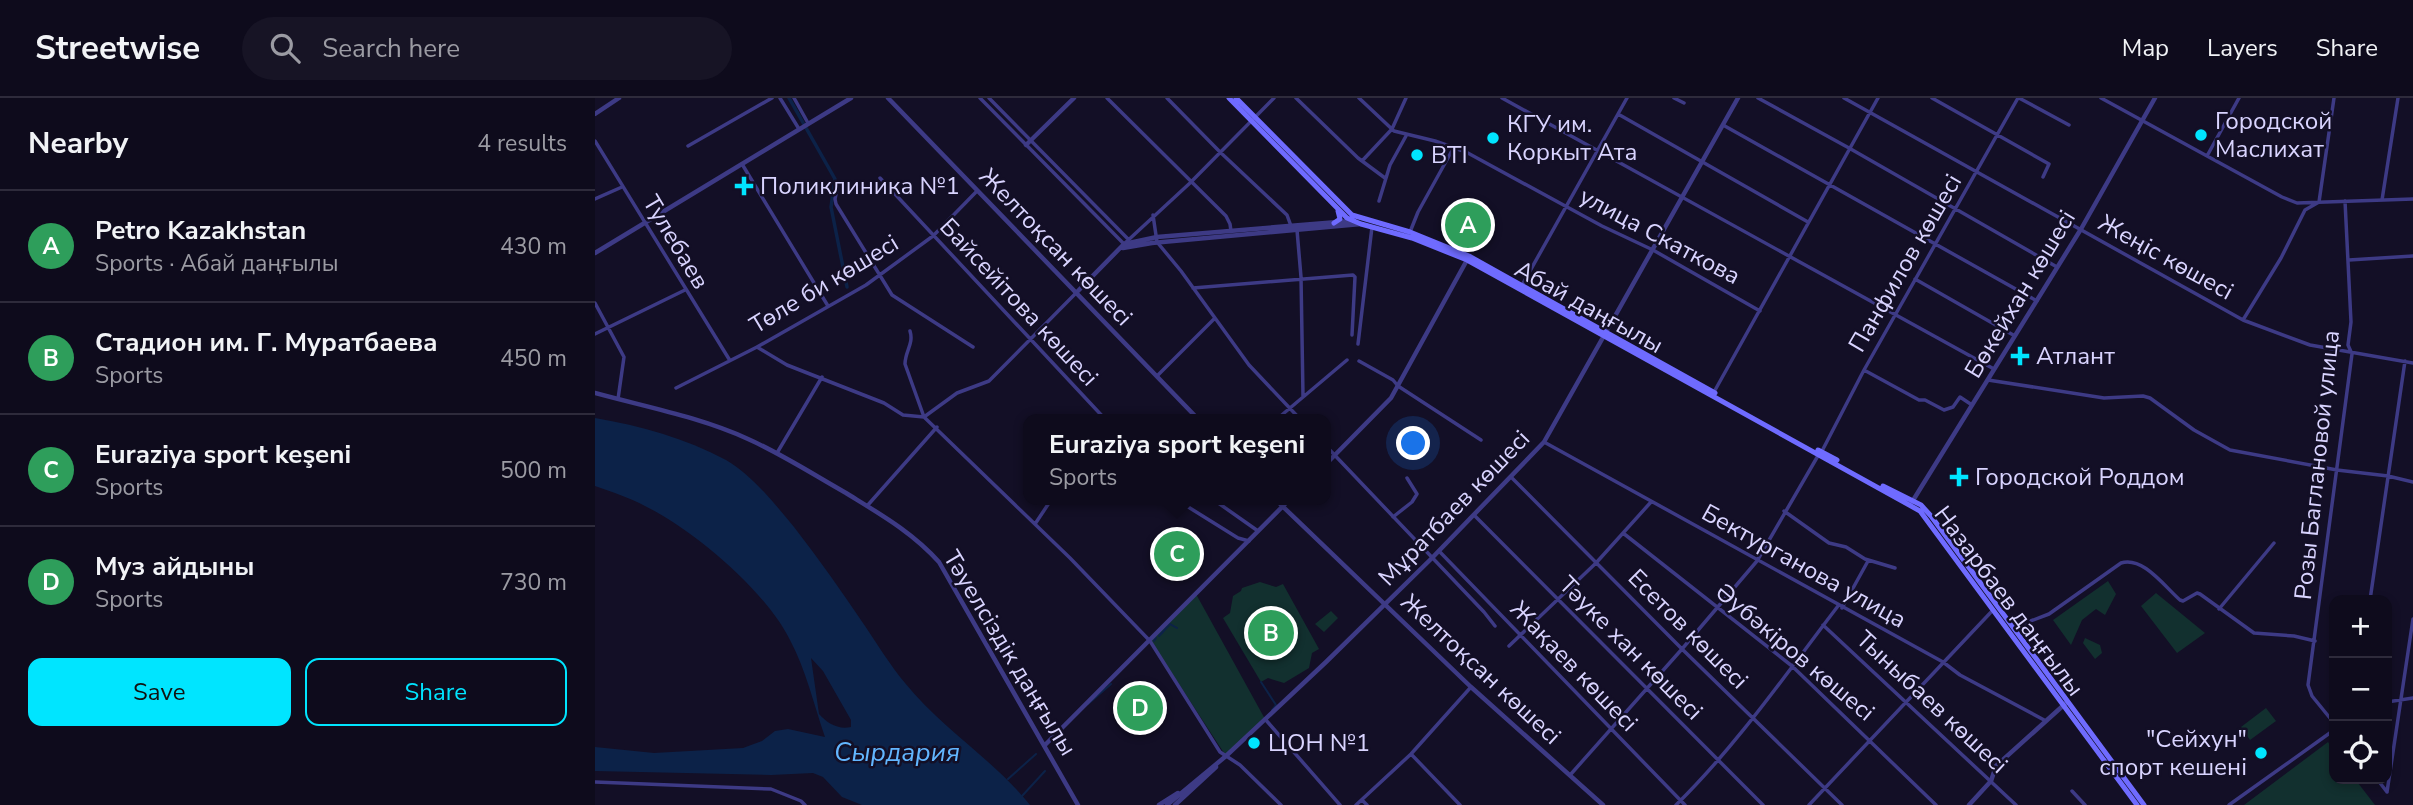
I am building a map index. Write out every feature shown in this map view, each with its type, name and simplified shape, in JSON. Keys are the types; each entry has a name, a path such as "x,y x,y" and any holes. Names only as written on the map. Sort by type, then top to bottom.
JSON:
{"main road":[{"path":"1229,98 1362,222"},
{"path":"1236,98 1253,120 1337,208 1352,220 1362,222"},
{"path":"1334,223 1341,217 1337,208"},
{"name":"Абай даңғылы","path":"1362,222 1412,234"},
{"name":"Абай даңғылы","path":"1362,222 1412,234 1468,258 1820,453"},
{"name":"Абай даңғылы","path":"1606,334 1820,453"},
{"name":"Назарбаев даңғылы","path":"1820,453 1911,503 1926,517 2144,805"},
{"name":"Назарбаев даңғылы","path":"1996,607 2015,628 2137,805"}],"street":[{"path":"595,114 619,98"},
{"path":"688,145 772,98"},
{"path":"780,98 799,130"},
{"path":"794,98 809,123"},
{"path":"595,253 851,98"},
{"name":"Желтоқсан көшесі","path":"888,98 1193,414"},
{"path":"980,98 1125,243"},
{"path":"989,98 1125,243"},
{"path":"1026,145 1074,98"},
{"path":"1107,98 1226,216 1231,231"},
{"path":"1167,98 1287,215 1294,228 1301,277 1303,396"},
{"path":"924,417 957,393 986,383 1274,98"},
{"path":"1296,98 1361,161 1385,178"},
{"name":"улица Скаткова","path":"1359,98 1392,130 1454,147 1654,250 1760,310"},
{"path":"1361,161 1392,130 1406,98"},
{"path":"1502,98 1994,369"},
{"path":"1521,287 1627,98"},
{"path":"1674,98 1684,103"},
{"name":"Мұратбаев көшесі","path":"1192,787 1432,558 1544,442 1738,98"},
{"path":"1758,98 2057,267"},
{"name":"Жеңіс көшесі","path":"1844,98 2243,320 2310,345 2413,363"},
{"path":"1714,392 1878,98"},
{"path":"1932,98 2049,164 2043,177"},
{"path":"2019,98 2069,125"},
{"name":"Панфилов көшесі","path":"1571,774 1757,561 2019,98"},
{"path":"2101,98 2297,203 2413,199"},
{"path":"2113,105 2117,98"},
{"name":"Бөкейхан көшесі","path":"1911,503 2081,229 2155,98"},
{"path":"2207,156 2239,98"},
{"path":"2319,202 2334,98"},
{"path":"2382,200 2397,98"},
{"path":"1618,114 1704,160 1809,222"},
{"path":"1723,125 2037,301"},
{"path":"1379,201 1385,178 1407,135"},
{"name":"Тулебаев","path":"595,141 729,359"},
{"path":"1412,234 1454,147"},
{"path":"742,164 828,306"},
{"name":"Байсейітова көшесі","path":"880,178 1100,414"},
{"path":"595,199 622,186"},
{"path":"838,186 836,204 892,295 973,347"},
{"name":"Төле би көшесі","path":"675,387 757,347 879,275 933,236 977,191"},
{"name":"Розы Баглановой улица","path":"2332,721 2309,691 2352,354 2348,345 2351,322 2346,201"},
{"path":"2243,320 2281,258 2305,209 2319,202"},
{"path":"1153,215 1157,240 1249,365 1295,414"},
{"name":"Абай даңғылы","path":"1157,240 1352,220"},
{"name":"Абай даңғылы","path":"1125,243 1362,222"},
{"path":"1358,344 1372,226"},
{"path":"2349,260 2413,256"},
{"path":"1331,458 1385,405 1398,386 1468,258"},
{"path":"1193,288 1301,277 1355,276 1352,335"},
{"path":"1915,279 2015,336"},
{"path":"595,334 685,290"},
{"path":"595,303 624,357 618,399"},
{"path":"1157,376 1214,319"},
{"path":"910,331 913,340 905,364 924,417"},
{"path":"757,347 787,365 884,402 903,415 924,417 937,427 1150,640 1220,752 1240,765 1281,805"},
{"path":"1283,414 1347,360"},
{"path":"1359,361 1393,380 1398,386 1481,440"},
{"path":"2371,595 2405,361"},
{"path":"1864,370 1919,400 1949,410 1959,397 1973,405"},
{"path":"777,453 822,377"},
{"path":"1988,380 2104,398 2150,398 2194,430 2230,450 2413,482"},
{"name":"Тәуелсіздік даңғылы","path":"595,394 705,423 746,438 777,453 904,528 939,562 1079,805"},
{"path":"867,506 937,427"},
{"name":"Бектурганова улица","path":"1544,442 2046,721"},
{"name":"Жақаев көшесі","path":"1331,452 1495,626"},
{"name":"Есетов көшесі","path":"1511,477 1842,805"},
{"path":"1393,517 1412,502 1417,494 1407,478"},
{"path":"1510,646 1596,563 1651,502"},
{"path":"1035,524 1048,505"},
{"path":"1185,505 1238,538 1249,541"},
{"path":"1221,505 1258,531"},
{"path":"1045,745 1282,506"},
{"name":"Желтоқсан көшесі","path":"1282,506 1471,687 1603,805"},
{"path":"1784,511 1829,543 1846,547 1869,560 1895,568"},
{"name":"Тәуке хан көшесі","path":"1474,515 1763,805"},
{"name":"Әубәкіров көшесі","path":"1623,533 1793,666 1936,805"},
{"path":"2219,609 2273,542"},
{"name":"Жақаев көшесі","path":"1439,551 1685,805"},
{"path":"1676,805 1718,761 1753,718 1823,625 1840,607 1869,560"},
{"path":"2015,628 2049,614 2121,563 2129,561 2143,566 2183,601 2197,593 2254,633 2294,636 2315,641"},
{"path":"1809,805 1996,607"},
{"path":"2392,759 2413,619"},
{"name":"Тыныбаев көшесі","path":"1823,625 2016,805"},
{"path":"1356,805 1411,754 1471,687"},
{"path":"2392,701 2413,698"},
{"path":"1969,805 1991,781 1996,766 2067,702"},
{"path":"1265,719 1340,805"},
{"path":"2229,805 2329,734"},
{"path":"1411,754 1460,805"},
{"path":"595,782 771,789 805,805"},
{"path":"2381,784 2387,793 2388,784"},
{"path":"1159,805 1192,787"},
{"path":"1167,805 1192,787"},
{"path":"1177,805 1192,787"},
{"path":"2072,790 2083,805"},
{"path":"788,805 794,798"},
{"path":"1362,800 1367,805"}],"green space":[{"path":"2108,581 2116,594 2105,615 2096,609 2082,620 2071,645 2053,620"},
{"path":"1260,582 1276,587 1283,584 1319,649 1312,653 1309,668 1284,683 1268,678 1261,682 1223,618 1230,613 1233,596 1242,588"},
{"path":"2156,593 2205,633 2177,653 2141,606"},
{"path":"1196,594 1265,719 1226,756 1150,640"},
{"path":"1331,611 1338,618 1324,632 1315,624"},
{"path":"2085,638 2100,645 2102,653 2095,659 2083,643"},
{"path":"2266,708 2276,721 2250,740 2241,727"},
{"path":"2328,742 2329,784 2359,784 2375,805 2244,805"}],"water":[{"name":"Сырдария","path":"595,418 679,439 736,466 763,490 794,527 919,700 1000,773 1030,805 862,805 842,797 823,777 813,773 771,775 595,771 595,747 654,753 743,748 762,741 775,731 788,729 825,737 796,651 764,601 727,564 685,530 633,500 595,486","holes":["811,658 823,671 851,720 851,727 833,725 819,714"]}],"waterway":[{"path":"789,98 835,179 831,207 847,287"},
{"path":"1159,636 1170,624 1177,628"},
{"path":"1261,682 1276,705 1272,710"},
{"path":"1088,704 1111,684"},
{"path":"1008,779 1036,754"},
{"path":"1022,796 1045,771"}],"place":[{"name":"Городской Маслихат","path":"2201,135"},
{"name":"КГУ им. Коркыт Ата","path":"1493,138"},
{"name":"BTI","path":"1417,155"},
{"name":"Поликлиника №1","path":"744,186"},
{"name":"Petro Kazakhstan","path":"1468,225"},
{"name":"Атлант","path":"2020,356"},
{"name":"Городской Роддом","path":"1959,477"},
{"name":"Euraziya sport keşeni","path":"1177,554"},
{"name":"Стадион им. Г. Муратбаева","path":"1271,633"},
{"name":"Муз айдыны","path":"1140,708"},
{"name":"ЦОН №1","path":"1254,743"},
{"name":"\"Сейхун\" спорт кешені","path":"2261,753"}]}
